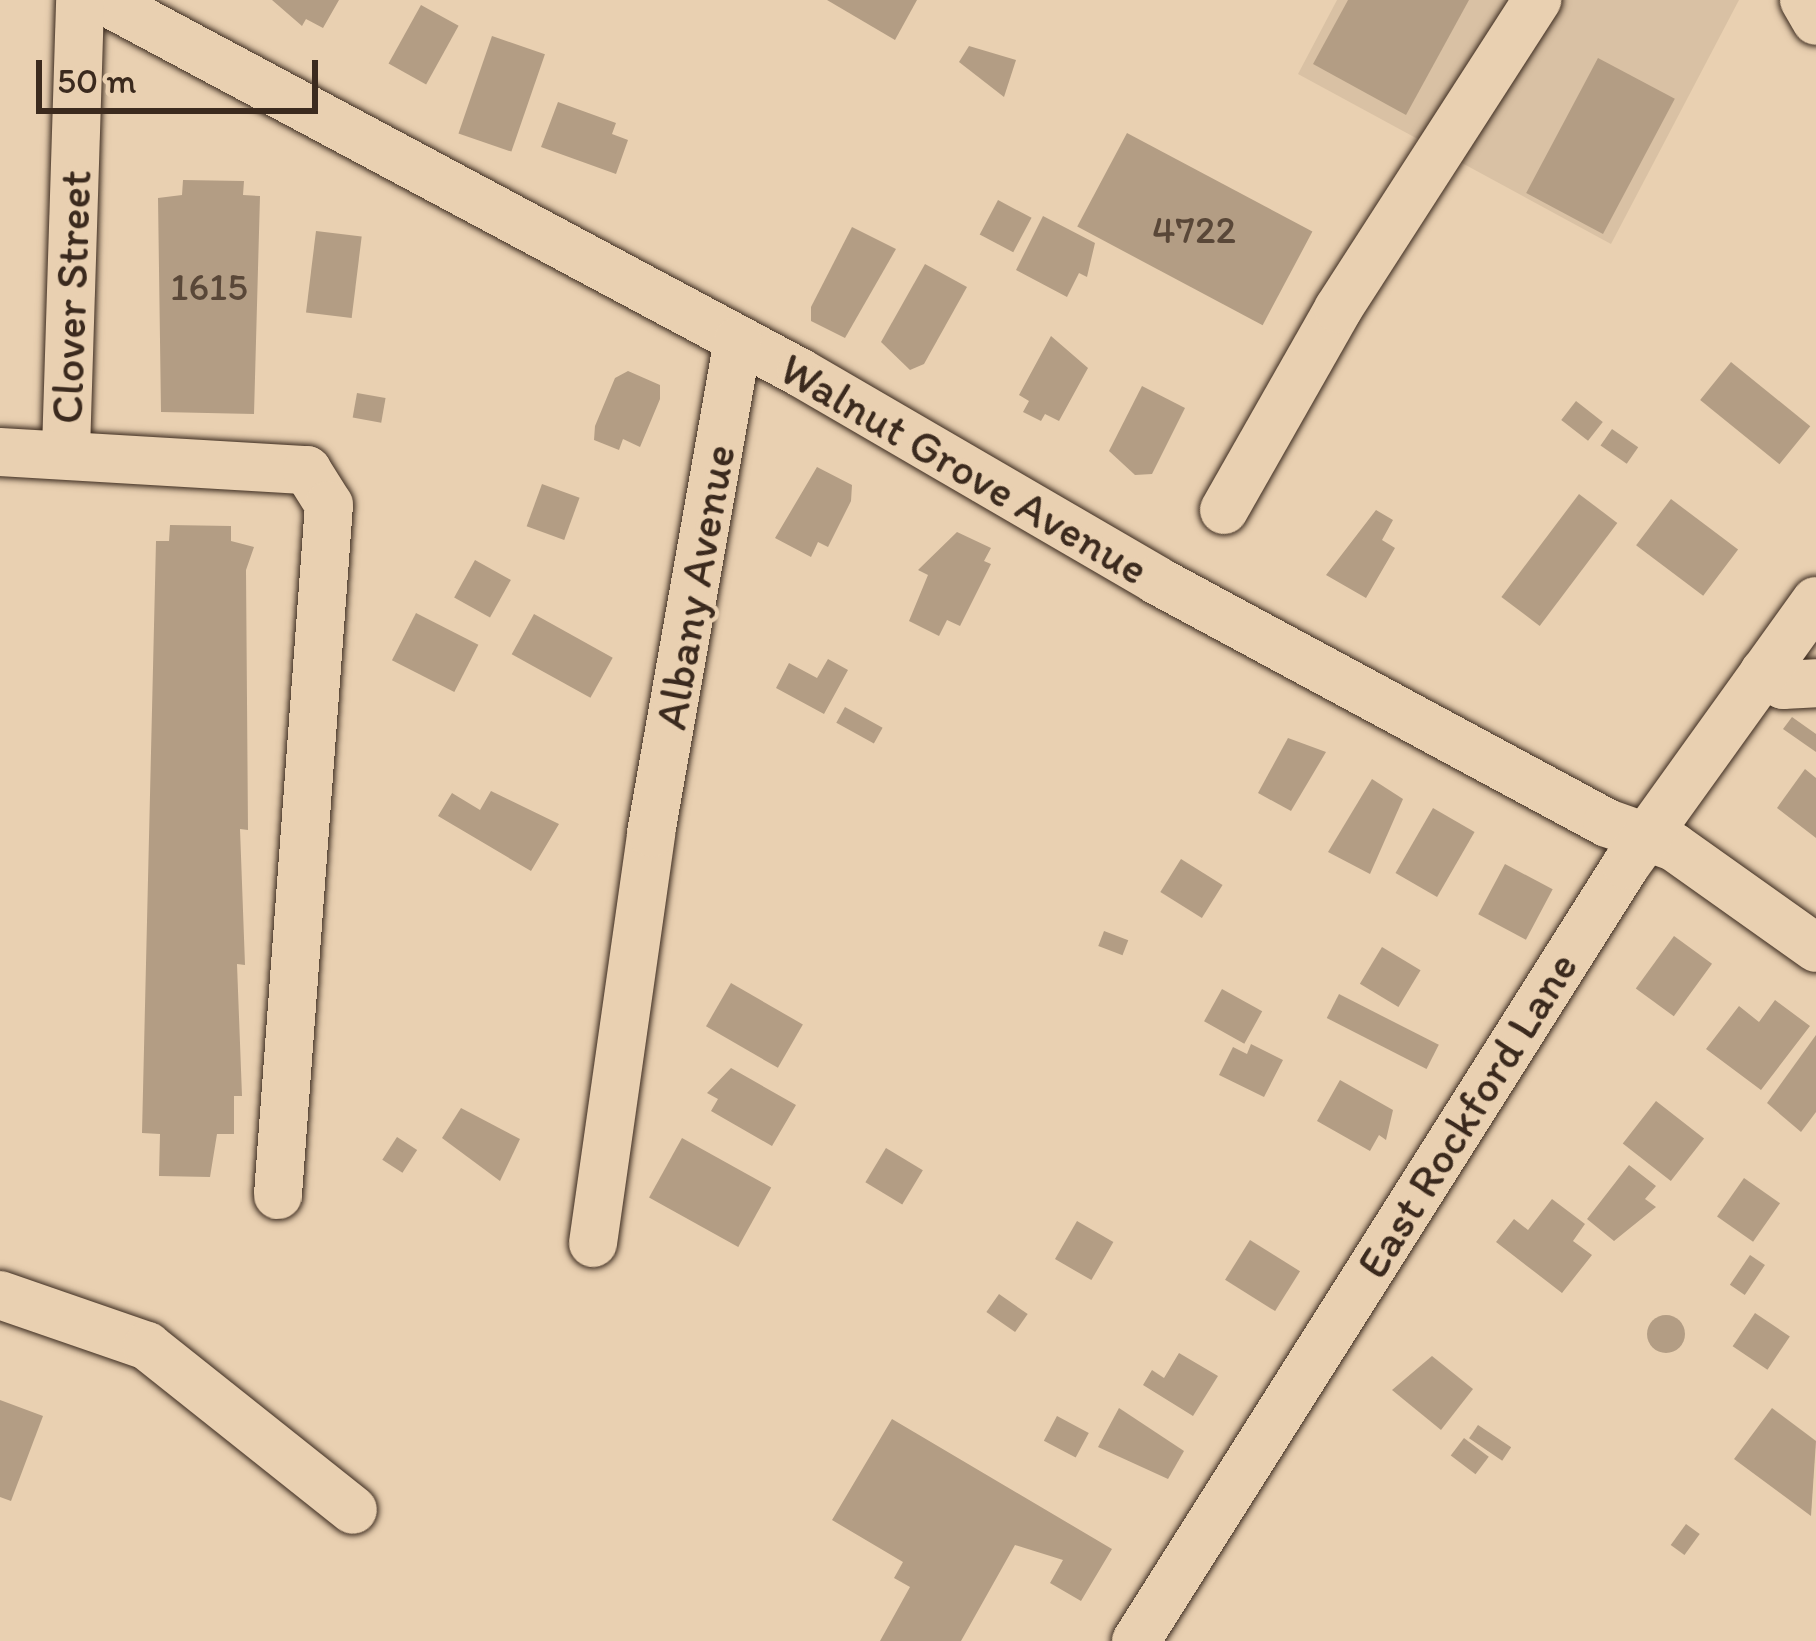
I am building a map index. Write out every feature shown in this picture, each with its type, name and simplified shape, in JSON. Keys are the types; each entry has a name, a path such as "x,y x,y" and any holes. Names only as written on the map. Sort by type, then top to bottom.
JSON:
{"street":[{"name":"Clover Street","path":"66,450 80,0"},
{"name":"Walnut Grove Avenue","path":"104,0 738,341 1156,580 1647,837 1816,948"},
{"path":"1223,510 1338,309 1537,0"},
{"path":"1804,0 1816,21"},
{"name":"Albany Avenue","path":"593,1243 651,833 738,341"},
{"path":"0,452 66,450 307,470 329,505 278,1195"},
{"name":"East Rockford Lane","path":"1136,1641 1647,837 1816,601"},
{"path":"1764,672 1783,685 1816,683"},
{"path":"0,1295 147,1346 353,1510"}],"shaded area":[{"path":"1337,0 1739,0 1611,244 1298,74"}],"building":[{"path":"272,0 339,0 323,28 306,19 302,26"},
{"path":"827,0 917,0 895,40"},
{"path":"1348,0 1469,0 1406,115 1313,64"},
{"path":"421,5 459,26 426,84 389,64"},
{"path":"492,36 545,54 511,152 458,133"},
{"path":"969,46 1016,60 1004,97 959,62"},
{"path":"1598,58 1675,99 1603,234 1526,193"},
{"path":"558,102 616,123 612,134 628,140 616,174 541,147"},
{"path":"1127,133 1312,232 1263,325 1077,227"},
{"path":"183,180 244,181 243,195 260,196 254,414 161,412 158,198 182,195"},
{"path":"998,200 1032,218 1013,252 980,234"},
{"path":"1043,216 1095,243 1087,277 1079,273 1067,297 1016,270"},
{"path":"852,227 896,249 845,338 811,321 811,307"},
{"path":"316,231 362,237 352,318 306,312"},
{"path":"925,264 967,287 924,364 910,370 881,342"},
{"path":"1051,336 1088,368 1059,421 1045,414 1041,421 1023,412 1029,401 1019,395"},
{"path":"1731,362 1810,426 1779,464 1700,400"},
{"path":"628,371 660,385 660,399 640,447 623,439 619,450 594,440 595,426 615,378"},
{"path":"1142,386 1185,408 1152,474 1135,475 1109,451"},
{"path":"357,393 386,398 381,423 353,418"},
{"path":"1576,401 1603,422 1588,441 1561,420"},
{"path":"1612,429 1638,447 1627,464 1601,445"},
{"path":"817,467 852,485 851,501 828,547 818,542 811,557 775,538"},
{"path":"542,484 580,498 564,540 527,526"},
{"path":"1579,494 1617,523 1540,626 1501,597"},
{"path":"1671,499 1738,550 1703,596 1636,545"},
{"path":"1376,510 1393,520 1382,540 1395,548 1366,598 1326,575"},
{"path":"170,525 231,526 231,541 254,547 246,570 248,830 240,829 245,965 237,964 242,1096 234,1096 234,1134 217,1134 210,1177 159,1176 160,1134 142,1133 156,541 169,541"},
{"path":"957,532 991,548 984,561 991,564 960,626 947,620 939,636 909,621 928,575 918,570"},
{"path":"475,560 511,580 490,617 454,598"},
{"path":"416,613 478,645 454,692 392,660"},
{"path":"534,614 613,658 590,698 512,654"},
{"path":"828,659 848,670 824,714 776,688 789,663 817,678"},
{"path":"845,707 883,728 874,744 836,723"},
{"path":"1792,717 1816,734 1816,752 1783,729"},
{"path":"1288,738 1326,752 1291,811 1258,793"},
{"path":"1805,769 1816,778 1816,838 1777,808"},
{"path":"1372,779 1403,799 1370,874 1328,852"},
{"path":"491,791 559,824 531,871 438,816 452,793 480,810"},
{"path":"1433,808 1475,832 1437,897 1396,873"},
{"path":"1181,859 1223,885 1202,918 1160,892"},
{"path":"1505,864 1553,889 1526,940 1478,914"},
{"path":"1104,931 1128,940 1123,955 1098,946"},
{"path":"1674,936 1712,964 1674,1016 1636,989"},
{"path":"1382,947 1421,970 1398,1007 1360,984"},
{"path":"731,983 803,1024 778,1068 706,1026"},
{"path":"1222,989 1262,1011 1244,1044 1204,1021"},
{"path":"1339,994 1439,1045 1427,1069 1327,1018"},
{"path":"1775,1000 1810,1026 1761,1090 1706,1049 1739,1006 1759,1022"},
{"path":"1816,1035 1816,1112 1801,1132 1767,1103"},
{"path":"1251,1044 1283,1060 1264,1097 1219,1075 1233,1047 1247,1054"},
{"path":"731,1068 796,1105 772,1146 711,1111 718,1099 707,1093"},
{"path":"1340,1080 1393,1110 1386,1140 1379,1135 1370,1151 1317,1121"},
{"path":"1656,1101 1704,1139 1671,1181 1623,1144"},
{"path":"461,1108 520,1139 500,1181 442,1138"},
{"path":"397,1137 417,1150 402,1173 382,1160"},
{"path":"682,1138 771,1187 738,1247 649,1197"},
{"path":"886,1148 923,1170 902,1204 865,1182"},
{"path":"1629,1165 1656,1186 1645,1199 1656,1207 1614,1241 1587,1219"},
{"path":"1744,1178 1780,1203 1753,1242 1717,1217"},
{"path":"1552,1199 1585,1224 1573,1241 1592,1255 1562,1293 1496,1242 1514,1219 1528,1230"},
{"path":"1077,1221 1113,1242 1091,1280 1055,1259"},
{"path":"1250,1240 1300,1271 1275,1311 1225,1280"},
{"path":"1750,1255 1765,1265 1745,1295 1730,1285"},
{"path":"999,1294 1028,1314 1015,1332 986,1312"},
{"path":"1755,1313 1790,1336 1767,1370 1733,1346"},
{"path":"1666,1315 1680,1320 1685,1334 1680,1348 1666,1353 1652,1348 1647,1334 1652,1320"},
{"path":"1179,1353 1218,1376 1193,1416 1143,1385 1152,1370 1164,1378"},
{"path":"1432,1356 1473,1389 1441,1430 1392,1390"},
{"path":"0,1400 43,1416 11,1501 0,1497"},
{"path":"1119,1408 1184,1451 1168,1479 1098,1447"},
{"path":"1772,1408 1816,1441 1811,1516 1734,1459"},
{"path":"1057,1416 1089,1433 1076,1458 1044,1441"},
{"path":"892,1419 1112,1549 1081,1601 1050,1583 1063,1560 1015,1545 961,1641 880,1641 910,1587 894,1578 903,1562 832,1520"},
{"path":"1478,1425 1511,1447 1502,1461 1469,1438"},
{"path":"1464,1438 1489,1457 1476,1474 1451,1456"},
{"path":"1686,1524 1700,1534 1684,1555 1671,1545"}]}
